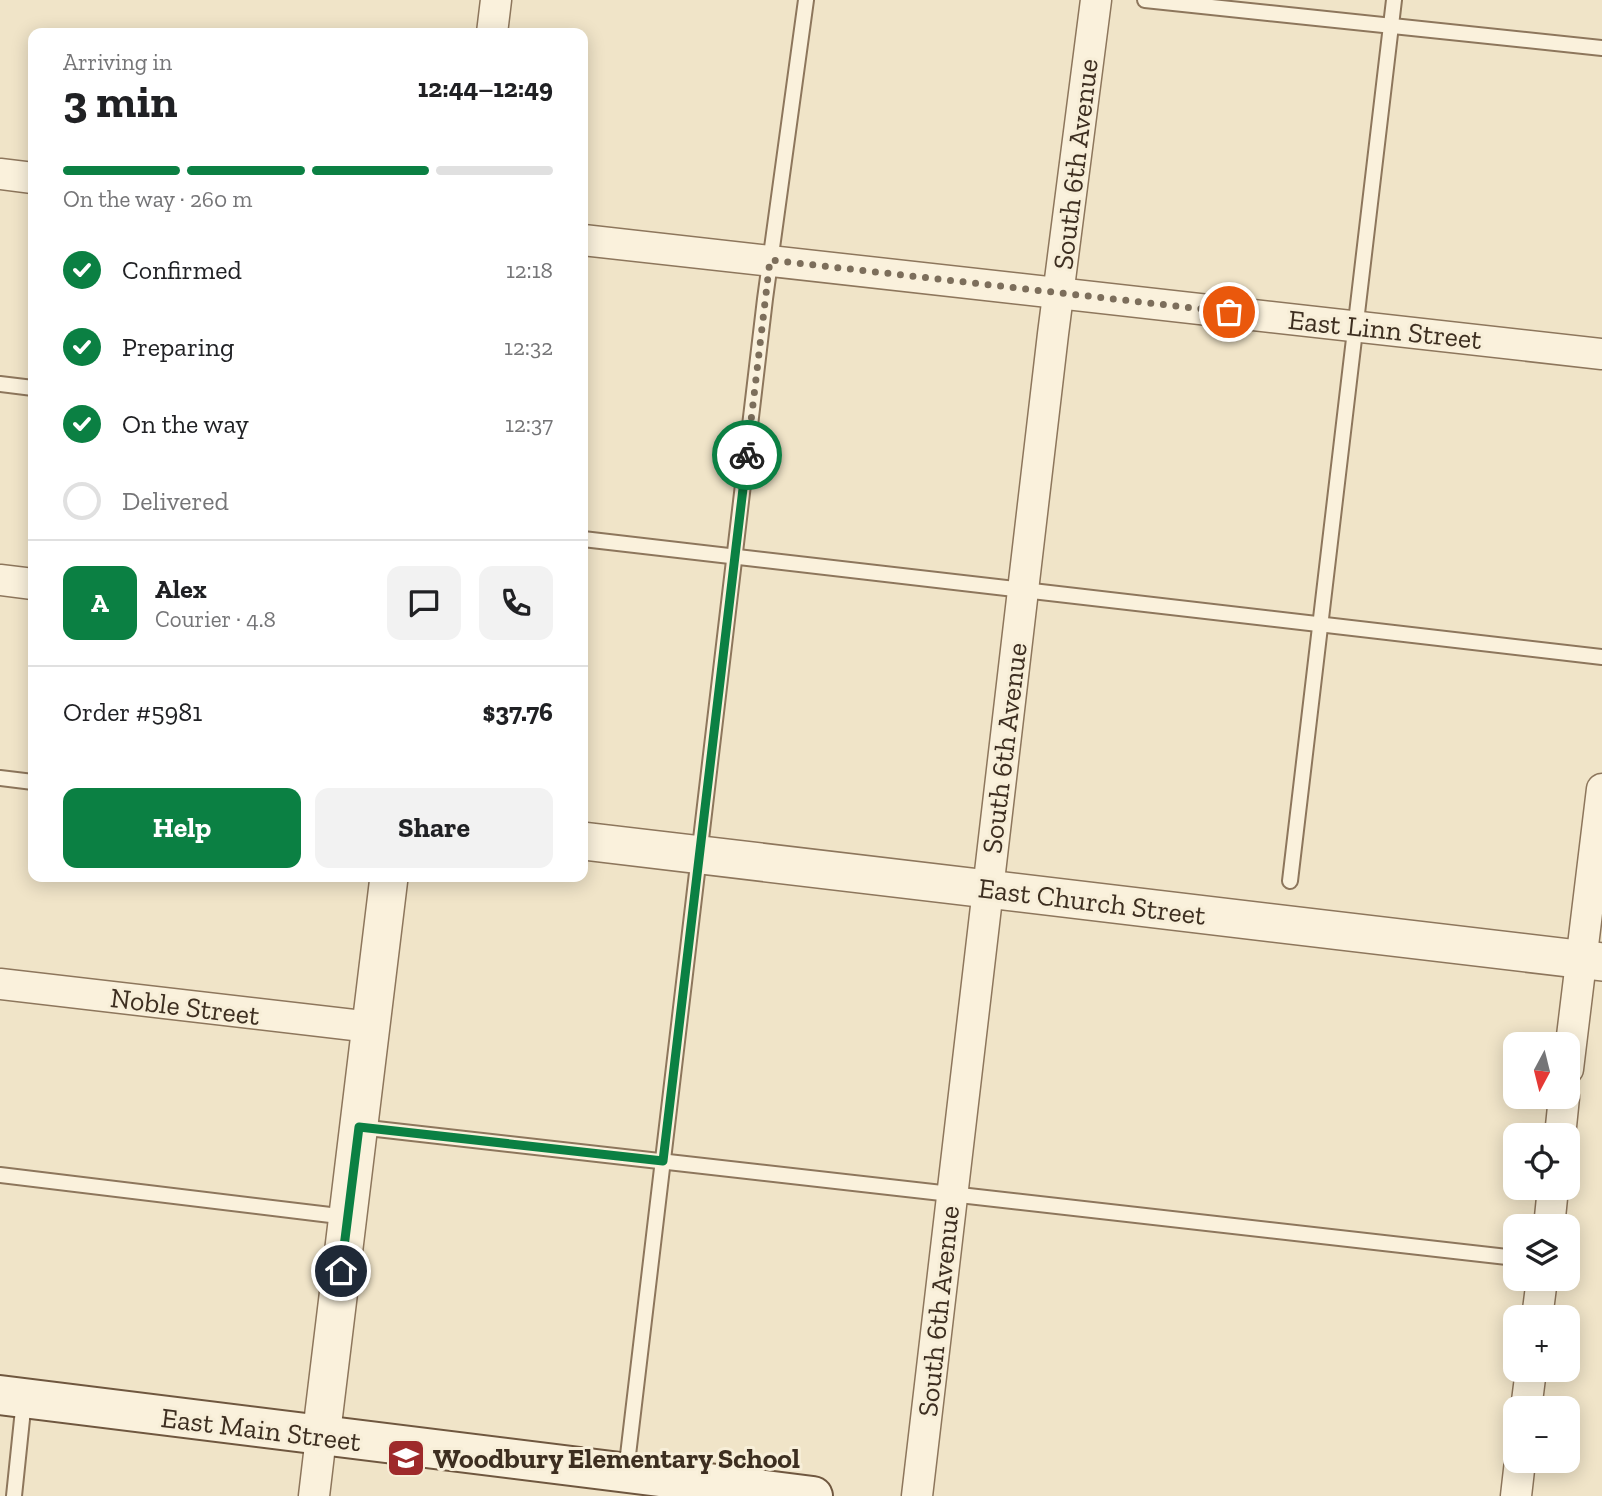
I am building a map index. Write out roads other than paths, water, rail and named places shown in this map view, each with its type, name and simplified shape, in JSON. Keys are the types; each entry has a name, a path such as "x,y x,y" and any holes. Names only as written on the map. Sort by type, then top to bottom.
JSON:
{"main road":[{"name":"East Main Street","path":"12,1397 813,1496"}],"street":[{"path":"493,28 496,0"},
{"name":"South 6th Avenue","path":"917,1496 950,1194 1058,293 1096,0"},
{"path":"0,174 28,177"},
{"name":"East Linn Street","path":"588,241 1602,354"},
{"path":"0,580 28,583"},
{"path":"1576,1032 1592,960 1602,789"},
{"name":"East Church Street","path":"588,842 1592,960"},
{"path":"314,1496 388,882"},
{"name":"Noble Street","path":"0,984 371,1027"},
{"path":"1516,1496 1519,1473"}],"lane":[{"path":"625,1474 770,260 806,0"},
{"path":"1145,0 1602,48"},
{"path":"1290,881 1394,0"},
{"path":"0,384 28,387"},
{"path":"588,540 1602,657"},
{"path":"0,778 28,781"},
{"path":"359,1127 1503,1257"},
{"path":"0,1175 348,1217"},
{"path":"12,1397 15,1496"}],"place":[{"name":"Woodbury Elementary School","path":"406,1458"}]}
